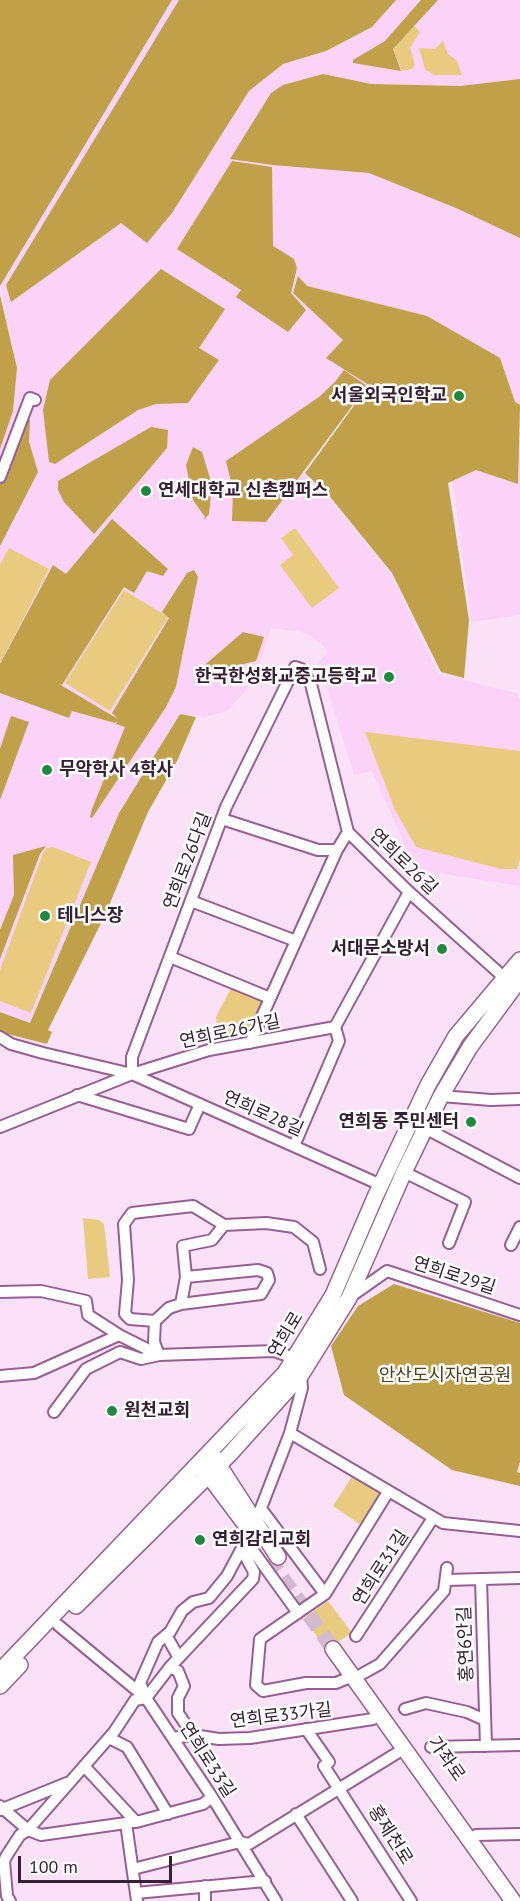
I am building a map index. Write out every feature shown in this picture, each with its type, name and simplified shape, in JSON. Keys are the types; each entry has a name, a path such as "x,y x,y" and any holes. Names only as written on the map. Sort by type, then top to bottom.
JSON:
{"main road":[{"name":"연희로","path":"0,1671 301,1375 349,1298 441,1096 512,981 520,960"},
{"name":"연희로","path":"0,1686 209,1464 285,1373 333,1295 428,1085 456,1036 512,981"},
{"path":"209,1464 251,1531 274,1558"},
{"name":"가좌로","path":"337,1647 520,1896"},
{"path":"357,1675 513,1901"}],"street":[{"path":"0,477 30,398 34,400"},
{"name":"연희로26다길","path":"132,1074 132,1056 222,819 294,667"},
{"name":"연희로26길","path":"294,667 301,669 311,684 348,832 409,892 512,981"},
{"path":"222,819 318,850 338,850"},
{"path":"250,1043 348,832"},
{"path":"294,1146 339,1041 335,1027 409,892"},
{"path":"191,901 296,941"},
{"path":"170,957 270,998"},
{"name":"연희로26가길","path":"132,1074 210,1050 335,1027"},
{"name":"연희로28길","path":"0,1037 11,1044 43,1053 132,1074 381,1185"},
{"path":"0,1127 132,1074"},
{"path":"77,1095 189,1130 200,1104"},
{"path":"441,1096 491,1100 520,1099"},
{"path":"425,1128 520,1178"},
{"path":"404,1173 465,1202 449,1243"},
{"path":"155,1321 130,1319 125,1314 128,1280 124,1224 126,1218 132,1213 193,1206 206,1211 224,1225 266,1222 294,1227 313,1242 320,1269"},
{"path":"181,1304 186,1277 183,1246 212,1240 224,1225"},
{"path":"511,1245 520,1227"},
{"path":"159,1355 154,1342 155,1321 169,1308 181,1304 253,1296 266,1288 269,1280 267,1273 258,1270 186,1277"},
{"name":"연희로29길","path":"349,1298 387,1271 520,1315"},
{"path":"0,1292 41,1291 86,1301 88,1315 119,1335 159,1355"},
{"path":"0,1376 34,1373 119,1335"},
{"path":"54,1412 86,1369 120,1352 141,1359 159,1355 274,1351 286,1355 301,1375 302,1388 290,1433 251,1531 226,1576 209,1598 193,1602 182,1611 166,1635 158,1642 140,1683 146,1698"},
{"name":"연희로31길","path":"290,1433 443,1523 520,1531"},
{"name":"연희로31길","path":"325,1594 388,1492"},
{"name":"연희로31길","path":"356,1636 433,1518"},
{"path":"251,1531 325,1594 309,1602 298,1613 260,1639 256,1685 263,1691 306,1683 336,1683 380,1664 444,1591 446,1574 481,1580"},
{"path":"251,1531 298,1613"},
{"path":"10,1901 7,1896 4,1861 20,1835 28,1830 109,1738 135,1700 146,1698 175,1663 253,1579 251,1531"},
{"name":"홍연6안길","path":"486,1746 481,1580 520,1578"},
{"name":"연희로33길","path":"58,1625 146,1698 212,1797 276,1901"},
{"path":"166,1635 184,1686 178,1698 178,1713 193,1735"},
{"name":"가좌로","path":"405,1709 426,1703 467,1712 485,1720"},
{"name":"연희로33가길","path":"173,1738 193,1735 219,1739 250,1738 334,1727 372,1719"},
{"name":"홍제천로","path":"306,1729 329,1762 324,1766 340,1787 411,1901"},
{"path":"109,1738 127,1747 168,1814"},
{"path":"431,1747 520,1744"},
{"path":"133,1869 240,1842 249,1844 397,1753"},
{"path":"84,1766 131,1823 137,1897 205,1886 265,1881"},
{"path":"1,1809 70,1782"},
{"path":"1,1809 28,1830 41,1835 131,1823 203,1804 212,1797"},
{"path":"296,1814 352,1901"},
{"path":"476,1835 520,1834"},
{"path":"205,1886 205,1901"}],"shaded area":[{"name":"연세대학교 신촌캠퍼스","path":"172,0 520,0 520,615 471,622 444,411 350,381 301,470 328,497 390,573 439,674 516,693 520,700 520,886 421,870 406,858 406,847 372,771 354,775 319,662 328,652 321,643 302,632 271,628 255,677 247,689 227,711 205,717 180,713 118,813 30,1022 0,1011 0,449 13,411 17,368 0,286"},
{"path":"414,26 420,32 410,48 415,65 412,69 402,71 393,49"},
{"path":"443,41 448,54 457,61 462,75 434,75 425,69 419,48 435,49"},
{"path":"295,528 339,588 312,608 280,565 293,555 281,538"},
{"path":"9,548 49,569 0,663 0,564"},
{"path":"124,590 168,617 110,711 65,683"},
{"path":"365,732 520,751 520,859 517,869 501,869 416,847 395,810"},
{"name":"테니스장","path":"53,847 91,862 31,1013 0,1001 0,970 43,853 47,848"},
{"path":"232,986 264,1000 248,1033 220,1038 216,1017"},
{"path":"83,1218 99,1220 104,1224 110,1277 88,1279"},
{"path":"353,1475 382,1494 361,1525 333,1506"},
{"path":"328,1601 352,1633 325,1650 305,1617"}],"green space":[{"path":"0,0 172,0 0,286"},
{"path":"179,0 396,0 372,27 326,51 283,64 249,91 172,213 147,243 121,223 11,302 6,285"},
{"path":"421,0 438,0 393,49 401,71 353,63 353,60 385,41"},
{"path":"323,74 371,84 460,86 520,79 520,238 456,208 369,173 230,159 271,93 283,85"},
{"path":"232,161 272,167 273,246 294,259 297,268 291,293 306,310 288,332 236,297 241,290 177,249"},
{"path":"161,269 225,309 199,348 219,360 188,403 156,404 138,410 55,464 49,462 43,410 50,380"},
{"path":"298,276 307,286 427,316 500,358 515,402 520,405 518,484 476,470 448,483 469,620 464,678 441,672 392,573 331,498 305,473 369,385 326,358 343,340 293,293"},
{"path":"0,295 17,368 13,411 0,449"},
{"path":"344,370 367,386 266,522 232,521 233,490 226,461 319,397"},
{"path":"26,420 30,420 29,442 38,472 0,546 0,484"},
{"path":"151,427 168,430 167,448 94,534 64,502 58,490 58,481"},
{"path":"193,447 202,452 212,485 209,514 204,520 205,517 193,500 186,465"},
{"path":"112,519 168,569 163,576 147,571 134,593 124,587 62,685 59,684 118,719 112,713 169,618 162,612 187,573 194,570 198,577 176,687 166,707 92,818 90,817 92,809 125,727 116,724 117,721 115,723 72,711 69,718 0,693 0,664 53,565 66,574"},
{"path":"243,632 264,637 256,661 240,665 222,678 213,679 205,675 200,669"},
{"path":"180,714 196,717 177,761 148,812 105,915 48,1030 52,1032 47,1044 0,1032 0,1012 30,1023 119,813"},
{"path":"11,716 29,722 0,800 0,749"},
{"path":"46,846 40,854 0,959 0,930 14,895 13,855"},
{"name":"안산도시자연공원","path":"394,1284 520,1323 520,1462 517,1472 520,1473 520,1486 452,1470 344,1395 331,1346 358,1306"}],"tunnel":[{"path":"269,1559 333,1649"}],"place":[{"name":"서울외국인학교","path":"459,396"},
{"name":"연세대학교 신촌캠퍼스","path":"146,491"},
{"name":"한국한성화교중고등학교","path":"389,677"},
{"name":"무악학사 4학사","path":"47,770"},
{"name":"테니스장","path":"45,916"},
{"name":"서대문소방서","path":"442,949"},
{"name":"연희동 주민센터","path":"471,1122"},
{"name":"원천교회","path":"112,1411"},
{"name":"연희감리교회","path":"200,1540"}]}
